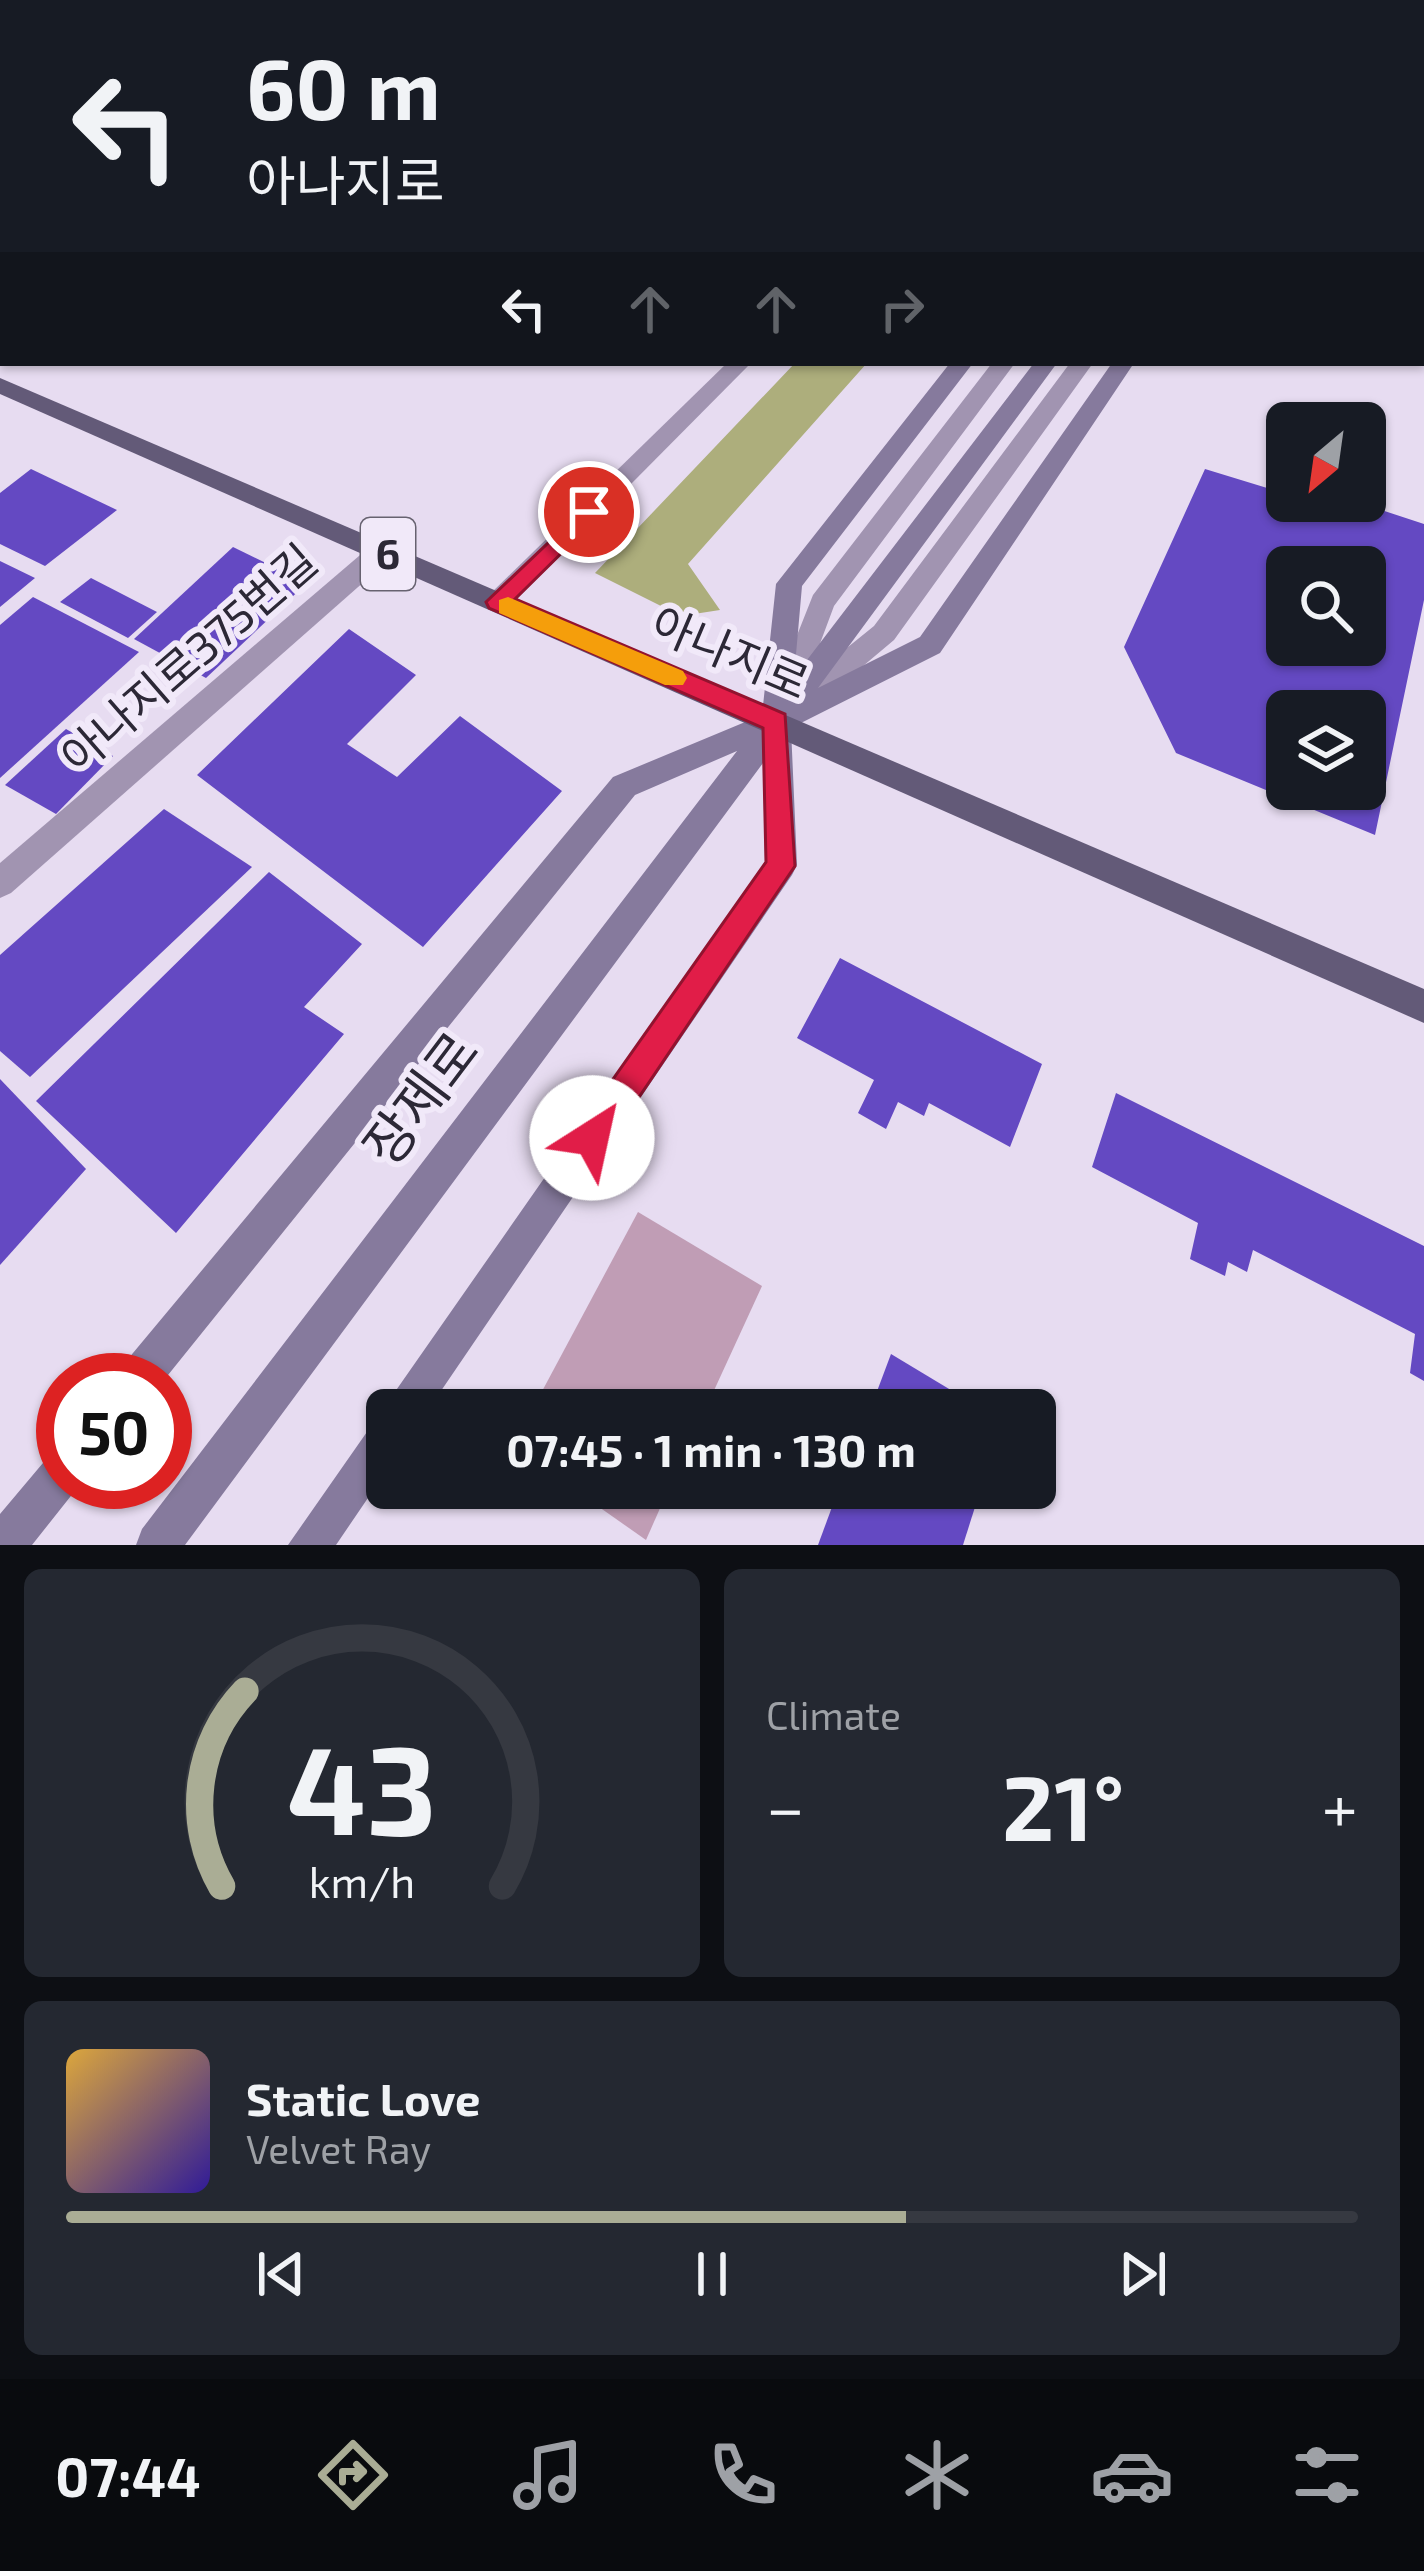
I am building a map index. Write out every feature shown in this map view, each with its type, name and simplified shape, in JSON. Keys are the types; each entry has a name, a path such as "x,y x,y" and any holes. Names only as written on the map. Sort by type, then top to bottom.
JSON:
{"main road":[{"path":"418,1389 781,866 776,722 789,584 960,366"},
{"name":"장제로","path":"158,1545 1044,366"},
{"name":"장제로","path":"160,1353 624,786 776,722 930,646 1121,366"},
{"name":"아나지로","path":"0,385 1424,1006"},
{"path":"310,1545 366,1464"},
{"path":"3,1545 36,1505"}],"street":[{"path":"498,602 737,366"},
{"path":"776,722 823,602 1002,366"},
{"path":"776,722 884,633 1080,366"},
{"name":"아나지로375번길","path":"1,880 382,551"}],"shaded area":[{"path":"792,366 864,366 688,564 720,610 681,616 595,573"},
{"path":"638,1212 762,1286 715,1389 543,1389"},
{"path":"602,1509 660,1509 646,1540"}],"building":[{"path":"31,469 117,510 45,566 0,544 0,493"},
{"path":"1205,469 1266,488 1266,522 1386,522 1386,512 1424,524 1424,600 1386,782 1386,690 1266,690 1266,790 1176,753 1124,647"},
{"path":"233,547 307,583 206,678 134,639"},
{"path":"0,561 35,578 0,607"},
{"path":"91,578 157,612 128,638 60,602"},
{"path":"33,597 139,652 0,778 0,625"},
{"path":"349,629 416,675 347,744 397,777 460,716 562,791 423,947 197,775"},
{"path":"66,729 113,756 56,814 5,785"},
{"path":"164,809 252,867 30,1077 0,1051 0,955"},
{"path":"1314,810 1380,810 1375,835"},
{"path":"269,872 362,944 304,1007 344,1034 176,1233 36,1101"},
{"path":"840,958 1042,1064 1010,1147 929,1103 924,1116 898,1102 886,1129 858,1113 874,1080 797,1038"},
{"path":"0,1079 86,1169 0,1265"},
{"path":"1116,1093 1424,1246 1424,1381 1410,1373 1415,1334 1253,1250 1247,1272 1228,1262 1225,1276 1190,1259 1198,1223 1092,1167"},
{"path":"891,1354 949,1389 878,1389"},
{"path":"831,1509 974,1509 963,1545 818,1545"}],"slow traffic":[{"path":"508,606 674,678"}],"route":[{"path":"589,512 498,602 776,722 781,866 592,1138"}]}
